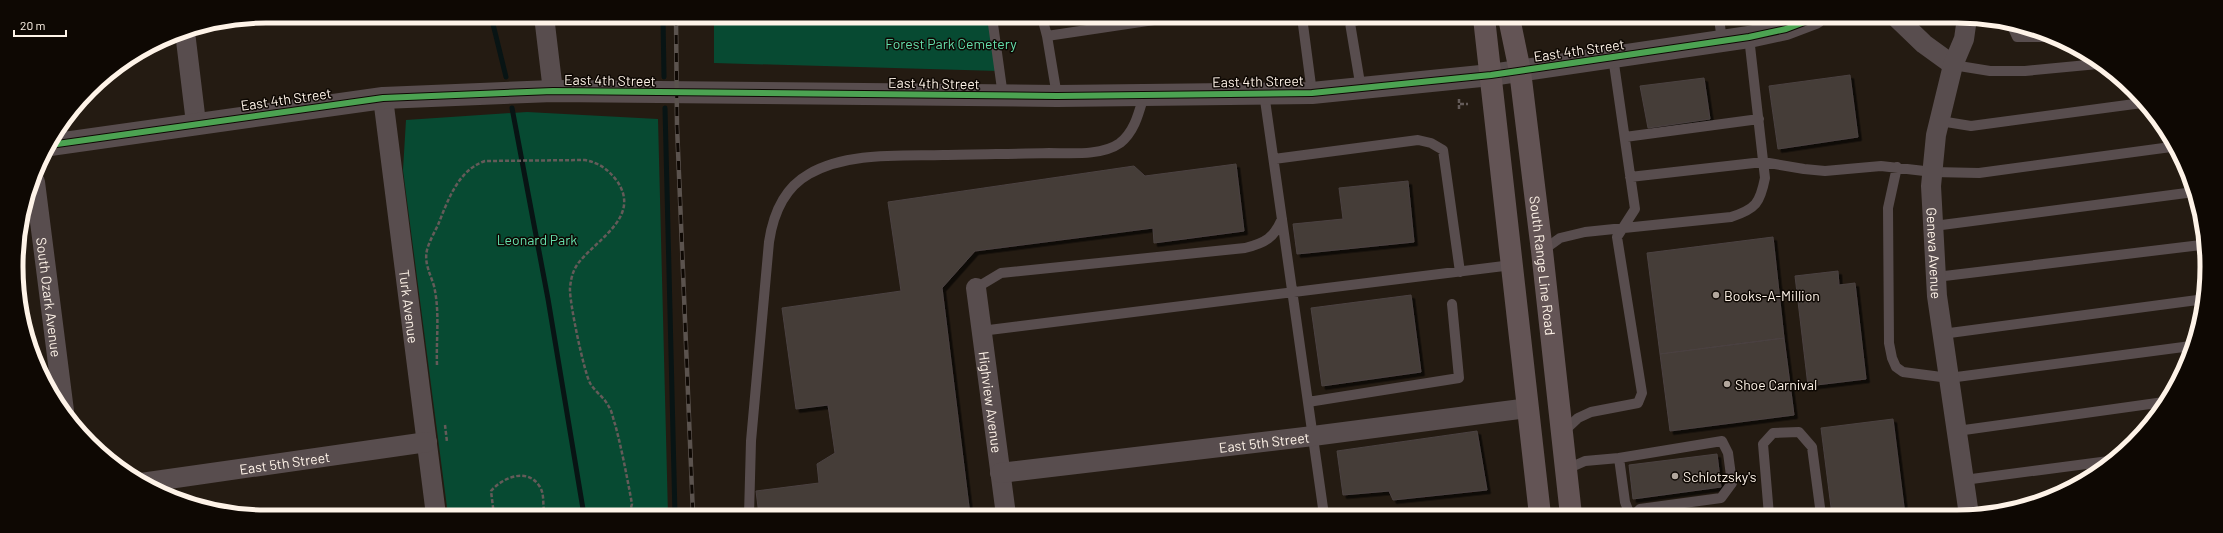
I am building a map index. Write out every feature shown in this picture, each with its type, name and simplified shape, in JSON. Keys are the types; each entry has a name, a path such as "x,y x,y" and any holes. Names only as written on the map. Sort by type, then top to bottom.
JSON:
{"main road":[{"path":"1485,23 1539,510"},
{"name":"South Range Line Road","path":"1509,23 1520,71 1542,251 1571,510"}],"street":[{"path":"545,23 553,91"},
{"name":"East 4th Street","path":"57,144 196,123 383,98 553,91 1003,96 1312,93 1520,71 1749,37 1800,23"},
{"path":"1902,23 1924,44 1953,65 1964,39 1966,24"},
{"path":"186,37 196,123"},
{"name":"Geneva Avenue","path":"1953,65 1940,121 1931,186 1936,277 1942,334 1968,509"},
{"name":"Turk Avenue","path":"383,98 435,510"},
{"name":"South Ozark Avenue","path":"36,189 63,399"},
{"name":"Highview Avenue","path":"976,288 1005,510"},
{"name":"East 5th Street","path":"1000,473 1312,436 1528,408"},
{"name":"East 5th Street","path":"153,481 427,442"}],"lane":[{"path":"993,23 1003,96"},
{"path":"1044,23 1057,96"},
{"path":"1047,36 1134,23"},
{"path":"1303,23 1312,93"},
{"path":"1350,23 1361,89"},
{"path":"1720,23 1722,41"},
{"path":"2014,30 2017,37 2038,37"},
{"path":"1542,251 1560,238 1585,232 1732,218 1749,212 1761,198 1765,178 1749,37"},
{"path":"1562,434 1578,418 1592,412 1638,403 1642,393 1617,237 1635,210 1613,57"},
{"path":"1953,65 1990,71 2025,71 2093,65"},
{"path":"1264,93 1323,510"},
{"path":"749,510 751,442 772,220 781,201 795,186 808,174 829,165 850,160 914,156 1063,153 1108,148 1120,143 1131,132 1144,95"},
{"path":"1940,121 1971,126 2137,103"},
{"path":"1625,137 1759,119"},
{"path":"1274,160 1418,140 1431,143 1443,150 1460,272"},
{"path":"1630,177 1763,162 1825,171 1881,166 1933,172 1979,173 2168,147"},
{"path":"1897,167 1888,208 1889,343 1892,358 1896,367 1902,372 1949,378 2186,347"},
{"path":"1934,226 2189,193"},
{"path":"976,288 1001,273 1245,248 1260,244 1276,233 1282,219"},
{"path":"1936,277 2199,245"},
{"path":"981,331 1512,265"},
{"path":"1942,334 2198,300"},
{"path":"1308,402 1459,378 1452,304"},
{"path":"1957,431 2158,403"},
{"path":"1769,510 1763,444 1773,433 1798,432 1812,446 1820,510"},
{"path":"1567,469 1585,461 1619,458 1722,441 1728,453 1732,483 1721,498 1639,510"},
{"path":"1619,458 1628,510"},
{"path":"1964,480 2102,462"}],"path":[{"path":"1459,99 1459,110"},
{"path":"1460,104 1468,104"},
{"path":"437,367 438,327 434,286 426,264 427,250 450,197 464,174 475,164 485,161 527,160 562,162 585,160 595,162 609,171 619,185 624,203 621,217 611,231 580,261 571,275 570,291 586,373 600,397 609,406 617,434 632,504 630,510"},
{"path":"445,424 448,446"},
{"path":"493,510 491,491 499,481 519,475 531,478 540,486 544,510"}],"green space":[{"name":"Forest Park Cemetery","path":"714,23 992,23 999,71 714,63"},
{"name":"Leonard Park","path":"527,112 658,119 668,510 447,510 403,170 406,120"}],"building":[{"path":"1850,75 1858,137 1778,149 1769,86"},
{"path":"1704,78 1710,119 1648,128 1640,86"},
{"path":"1236,164 1244,231 1154,243 1153,228 975,251 942,288 969,510 758,510 756,491 819,483 817,464 835,453 828,405 796,409 782,308 901,291 888,202 1134,166 1145,176"},
{"path":"1408,181 1414,242 1297,254 1293,224 1343,219 1339,188"},
{"name":"Books-A-Million","path":"1773,237 1784,338 1660,354 1647,253"},
{"path":"1838,271 1839,285 1855,283 1866,379 1808,386 1795,276"},
{"path":"1411,295 1421,372 1322,386 1311,308"},
{"name":"Shoe Carnival","path":"1784,338 1794,415 1670,431 1660,354"},
{"path":"1893,419 1904,510 1831,510 1821,428"},
{"path":"1477,431 1487,490 1393,500 1389,491 1343,495 1337,451"},
{"name":"Schlotzsky's","path":"1717,454 1721,487 1633,499 1629,465"}],"waterway":[{"path":"493,23 506,77"},
{"path":"663,23 664,77"},
{"path":"512,108 548,299 583,510"},
{"path":"665,108 675,510"}],"railway":[{"path":"676,23 677,126 693,510"}],"cycle path":[{"path":"57,144 383,98 553,91 1057,96 1312,93 1491,75 1749,37 1786,29 1802,23"}],"place":[{"name":"Books-A-Million","path":"1716,295"},
{"name":"Shoe Carnival","path":"1727,384"},
{"name":"Schlotzsky's","path":"1675,476"}]}
